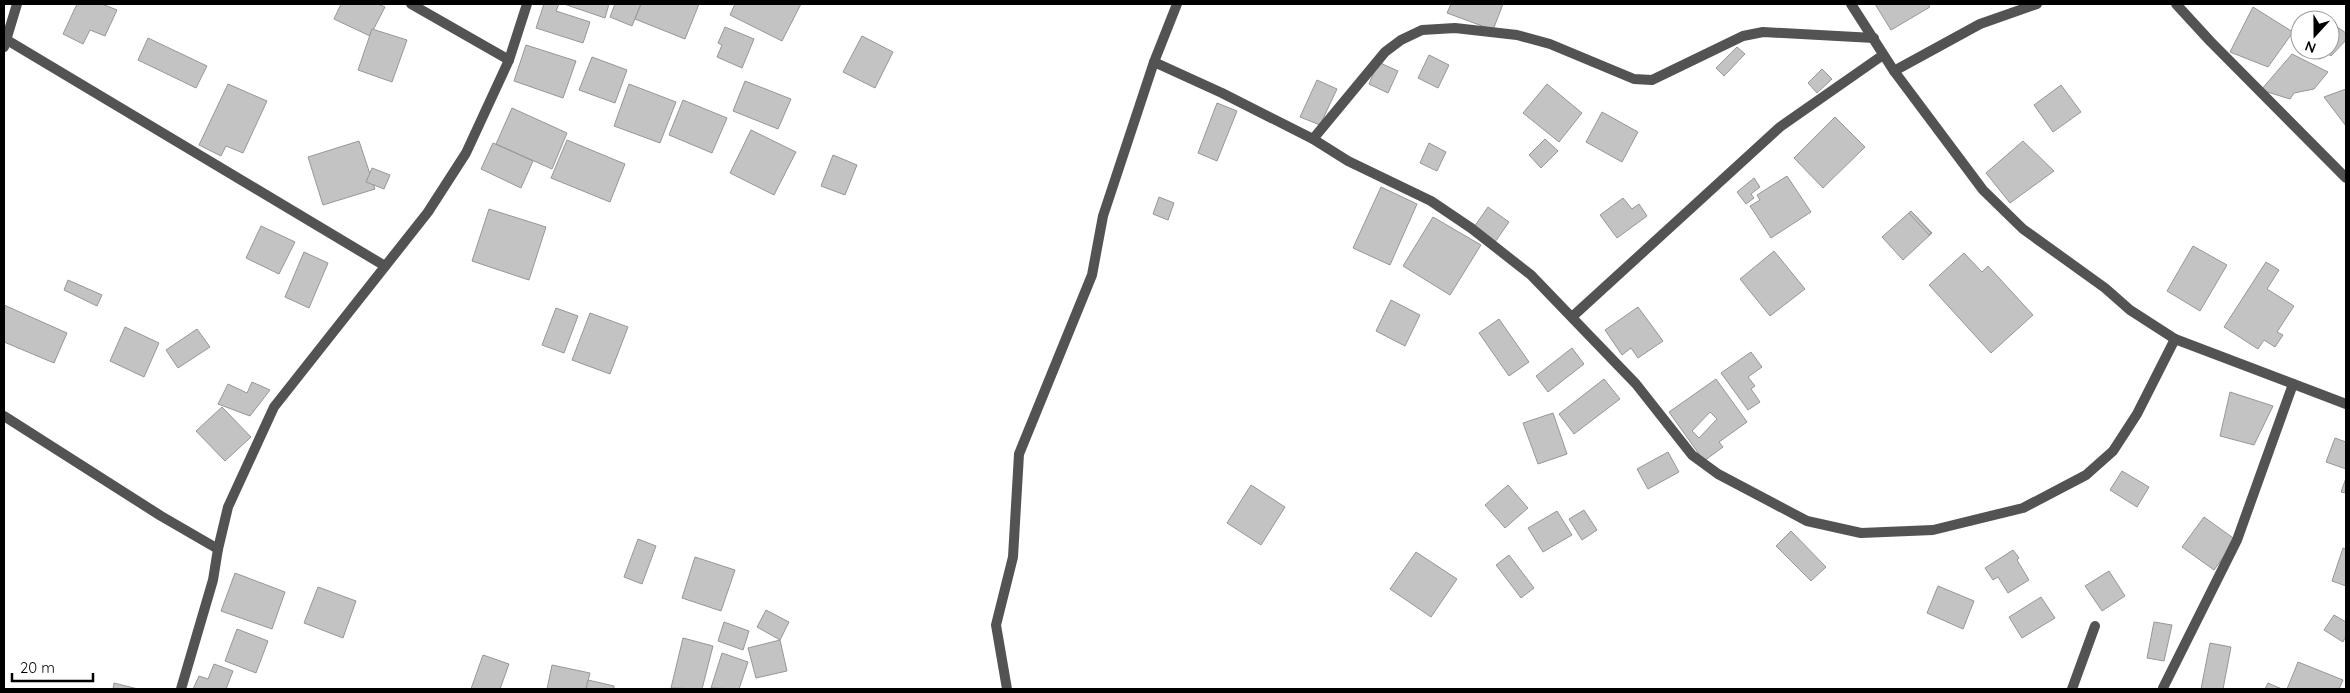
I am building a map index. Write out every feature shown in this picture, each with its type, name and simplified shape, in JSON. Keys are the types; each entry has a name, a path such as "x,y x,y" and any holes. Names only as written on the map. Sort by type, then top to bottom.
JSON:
{"street":[{"path":"17,4 5,44 385,266"},
{"path":"411,4 509,60"},
{"path":"181,689 213,580 228,507 274,407 428,212 466,153 509,60 526,4"},
{"path":"1007,689 996,625 1013,557 1019,454 1092,275 1103,216 1154,62 1177,4"},
{"path":"1851,4 1883,55 1983,190 2023,229 2105,288 2130,310 2175,339 2346,404"},
{"path":"1894,70 1980,24 2037,4"},
{"path":"2176,4 2210,42 2346,178"},
{"path":"1313,138 1385,52 1400,40 1422,30 1455,28 1517,35 1550,44 1634,79 1652,80 1743,36 1763,32 1874,38"},
{"path":"1572,317 1780,127 1883,55"},
{"path":"1154,62 1214,89 1313,138 1348,161 1430,201 1471,228 1531,275 1572,317 1636,384 1692,455 1718,474 1807,520 1861,533 1933,530 2022,508 2086,475 2113,450 2137,414 2175,339"},
{"path":"2163,688 2237,540 2292,384"},
{"path":"4,416 161,516 218,549"},
{"path":"2072,689 2095,626"}],"building":[{"path":"77,4 102,4 117,10 105,36 90,30 83,44 63,34"},
{"path":"341,4 378,4 385,7 370,36 334,19"},
{"path":"544,4 559,4 556,11 590,22 583,43 536,28"},
{"path":"564,4 609,4 605,18"},
{"path":"615,4 641,4 632,26 610,17"},
{"path":"641,4 699,4 685,39 635,19"},
{"path":"735,4 801,4 782,41 730,15"},
{"path":"1451,4 1503,4 1493,30 1447,13"},
{"path":"1875,4 1928,4 1930,7 1891,30"},
{"path":"2253,7 2290,30 2290,36 2268,67 2230,52"},
{"path":"725,27 754,39 742,68 717,57 722,45 718,43"},
{"path":"372,29 407,40 392,82 358,70"},
{"path":"2340,29 2346,33 2346,40 2340,46"},
{"path":"862,36 893,52 875,88 843,72"},
{"path":"148,38 207,66 196,88 138,60"},
{"path":"526,45 576,61 563,98 514,81"},
{"path":"1737,47 1745,54 1724,76 1716,68"},
{"path":"1429,55 1449,65 1438,88 1418,78"},
{"path":"2290,56 2290,60 2304,60 2328,72 2314,89 2294,93 2290,99 2261,90"},
{"path":"592,57 627,70 615,103 579,90"},
{"path":"1378,62 1398,71 1388,93 1369,84"},
{"path":"1822,69 1832,79 1817,93 1808,83"},
{"path":"1317,80 1337,89 1320,125 1300,117"},
{"path":"745,81 791,99 778,129 733,111"},
{"path":"228,84 267,101 243,153 226,146 221,156 199,145"},
{"path":"629,84 676,102 660,143 614,126"},
{"path":"1547,84 1582,113 1559,142 1523,113"},
{"path":"2061,85 2081,112 2053,132 2034,105"},
{"path":"2346,89 2346,126 2324,97"},
{"path":"683,100 727,118 712,153 669,135"},
{"path":"1217,103 1237,111 1217,161 1198,153"},
{"path":"512,108 567,133 552,169 496,144"},
{"path":"1602,112 1638,132 1622,162 1586,142"},
{"path":"1835,117 1865,147 1823,188 1794,158"},
{"path":"751,130 796,152 774,195 730,173"},
{"path":"1545,139 1558,151 1541,168 1529,155"},
{"path":"567,140 625,164 610,202 551,178"},
{"path":"359,141 375,189 323,205 308,157"},
{"path":"2023,141 2054,171 2010,203 1986,173"},
{"path":"493,143 533,161 521,188 481,169"},
{"path":"1429,143 1446,152 1437,171 1420,163"},
{"path":"833,155 857,165 845,195 821,186"},
{"path":"372,168 390,175 384,189 366,182"},
{"path":"1787,176 1811,212 1771,238 1750,206 1760,200 1757,195"},
{"path":"1754,178 1760,187 1751,194 1754,198 1746,204 1737,192"},
{"path":"1381,187 1417,204 1390,265 1353,248"},
{"path":"1159,197 1174,203 1168,220 1153,214"},
{"path":"1623,198 1632,209 1639,204 1647,216 1617,238 1600,215"},
{"path":"1488,207 1509,222 1495,242 1474,227"},
{"path":"489,209 546,227 529,280 472,261"},
{"path":"1911,211 1932,233 1903,260 1882,237"},
{"path":"1911,211 1931,233 1929,235 1909,213"},
{"path":"1433,217 1481,245 1450,295 1403,266"},
{"path":"261,226 295,242 279,274 246,258"},
{"path":"2193,246 2227,265 2200,311 2167,291"},
{"path":"1774,251 1805,289 1770,316 1740,279"},
{"path":"304,252 328,263 309,308 285,297"},
{"path":"1964,253 1982,272 1988,266 2033,315 1991,353 1929,285"},
{"path":"2266,262 2279,270 2267,289 2294,306 2277,332 2283,335 2275,347 2264,340 2258,349 2224,327"},
{"path":"68,280 102,295 97,306 64,290"},
{"path":"1391,300 1420,315 1405,346 1376,331"},
{"path":"4,305 67,333 54,363 4,342"},
{"path":"1638,307 1663,341 1638,358 1631,348 1622,355 1605,330"},
{"path":"556,308 578,316 564,353 542,345"},
{"path":"590,313 628,327 610,374 572,360"},
{"path":"1499,319 1529,362 1509,376 1479,333"},
{"path":"125,327 159,343 144,377 110,361"},
{"path":"197,329 210,347 178,368 166,350"},
{"path":"1572,348 1584,364 1548,392 1536,376"},
{"path":"1751,352 1762,367 1748,377 1755,386 1751,389 1760,402 1748,410 1721,373"},
{"path":"1604,379 1620,399 1574,434 1559,414"},
{"path":"1716,379 1747,422 1719,442 1723,447 1704,461 1669,412","holes":["1710,412 1717,419 1699,438 1692,431"]},
{"path":"252,382 270,390 250,416 218,404 228,384 247,393"},
{"path":"2230,392 2273,406 2254,445 2220,436"},
{"path":"222,407 251,437 225,461 196,431"},
{"path":"1553,413 1567,454 1538,464 1523,423"},
{"path":"2335,438 2346,442 2346,469 2326,462"},
{"path":"1668,452 1679,472 1648,489 1637,469"},
{"path":"2122,471 2149,487 2137,507 2110,490"},
{"path":"2346,478 2346,493 2341,492"},
{"path":"1251,485 1285,507 1261,545 1227,523"},
{"path":"1508,485 1528,508 1505,528 1485,505"},
{"path":"1584,510 1597,530 1582,540 1569,519"},
{"path":"1557,511 1572,535 1543,552 1528,528"},
{"path":"2204,517 2236,540 2214,570 2182,547"},
{"path":"1791,531 1826,567 1811,581 1776,546"},
{"path":"638,539 656,546 642,584 624,577"},
{"path":"2343,548 2346,549 2346,586 2332,581"},
{"path":"2013,550 2019,558 2017,560 2029,580 2008,593 1998,577 1993,580 1985,568"},
{"path":"1416,552 1457,579 1431,617 1390,589"},
{"path":"1509,555 1534,588 1521,598 1496,565"},
{"path":"695,557 735,570 721,611 682,598"},
{"path":"2109,571 2125,596 2102,611 2085,586"},
{"path":"235,573 285,592 272,629 221,611"},
{"path":"1938,586 1974,601 1963,629 1927,613"},
{"path":"318,587 356,601 343,638 304,623"},
{"path":"2041,597 2055,618 2022,638 2009,617"},
{"path":"766,610 789,622 780,640 757,627"},
{"path":"2334,615 2346,622 2346,636 2343,642 2324,630"},
{"path":"724,622 749,631 743,650 718,641"},
{"path":"2154,622 2172,625 2164,661 2147,658"},
{"path":"237,629 268,641 256,673 225,661"},
{"path":"683,638 713,646 702,689 671,688"},
{"path":"780,640 787,671 756,678 748,648"},
{"path":"2210,643 2231,647 2223,689 2201,689"},
{"path":"722,653 748,662 739,689 711,688"},
{"path":"483,655 509,664 500,689 471,689"},
{"path":"2298,662 2343,680 2339,689 2287,689"},
{"path":"214,664 233,671 226,689 193,689 199,676 208,679"},
{"path":"552,665 590,673 586,689 547,689"},
{"path":"588,680 614,686 614,689 586,689"},
{"path":"114,683 138,689 113,689"},
{"path":"2268,683 2282,689 2265,689"}]}
